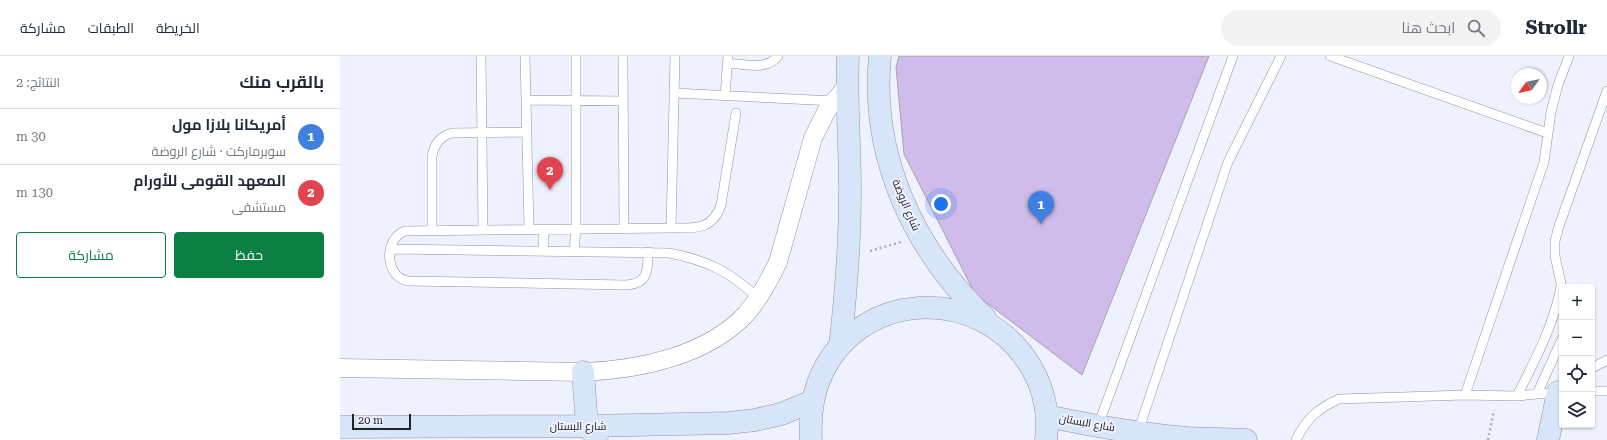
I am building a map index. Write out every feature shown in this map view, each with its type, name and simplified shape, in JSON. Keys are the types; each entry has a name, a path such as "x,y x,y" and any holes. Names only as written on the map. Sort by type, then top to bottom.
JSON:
{"street":[{"path":"840,346 848,258 850,189 840,94 848,56"},
{"name":"شارع الروضة","path":"880,56 879,100 883,133 887,153 897,186 907,211 919,236 953,285 995,327"},
{"path":"340,368 583,372 627,369 649,364 691,350 730,328 745,314 769,281 778,262 813,138 819,124 840,94"},
{"path":"811,440 810,421 812,401 826,366 840,346 856,332 874,320 893,312 914,307 935,307 956,310 976,317 995,327 1011,341 1025,357 1043,395 1047,416 1046,440"},
{"path":"583,372 594,433"},
{"path":"1548,440 1561,392"},
{"name":"شارع البستان","path":"340,427 594,433 755,420 781,414 812,401"},
{"name":"شارع البستان","path":"1047,416 1098,426 1186,439 1246,440"}],"lane":[{"path":"481,56 482,229"},
{"path":"525,56 528,229"},
{"path":"574,251 576,229 576,56"},
{"path":"623,56 624,228"},
{"path":"671,228 675,56"},
{"path":"725,96 727,60 766,65 771,63 778,56"},
{"path":"1098,426 1233,56"},
{"path":"1138,432 1228,162 1281,56"},
{"path":"1330,56 1547,134"},
{"path":"1465,394 1544,162 1547,134 1558,85 1569,56"},
{"path":"1561,284 1555,256 1555,241 1607,91"},
{"path":"674,93 725,96 840,94"},
{"path":"526,100 623,101"},
{"path":"648,252 648,269 646,275 638,283 626,285 403,280 393,272 391,266 391,249 394,240 401,232 405,231 671,228 699,227 707,224 718,213 721,205 736,113"},
{"path":"432,230 432,157 435,146 442,137 447,134 527,132"},
{"path":"543,251 544,229"},
{"path":"391,249 648,252 675,254 708,263 727,272 744,284 758,298"},
{"path":"1517,396 1546,336 1559,298"},
{"path":"1537,394 1559,346"},
{"path":"1595,366 1607,360"},
{"path":"1296,440 1302,427 1312,415 1324,405 1339,399 1465,394 1517,396 1559,391"},
{"path":"1595,391 1607,391"}],"path":[{"path":"848,258 919,236"},
{"path":"1488,440 1497,396"}],"building":[{"path":"899,56 1209,56 1082,375 975,294 904,154 896,67"}],"place":[{"name":"المعهد القومى للأورام","path":"550,190"},
{"name":"أمريكانا بلازا مول","path":"1041,224"}]}
